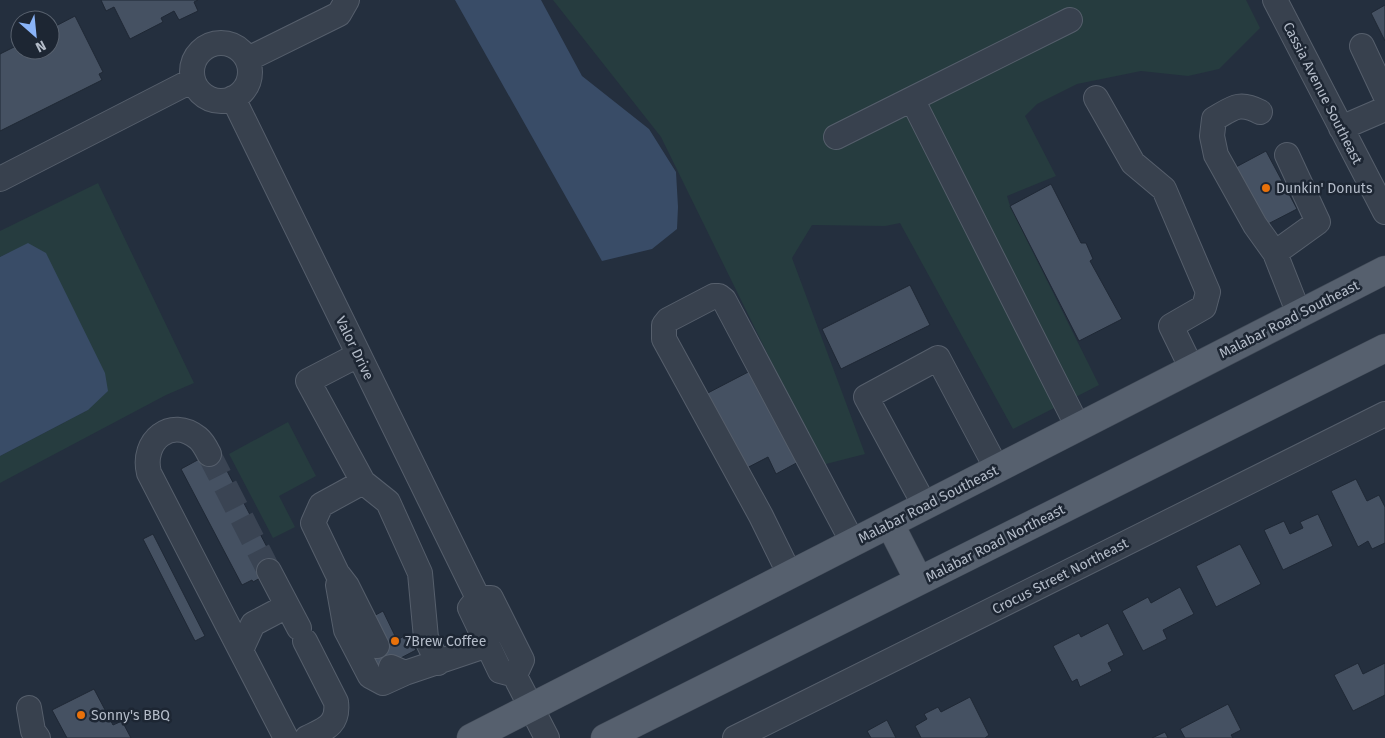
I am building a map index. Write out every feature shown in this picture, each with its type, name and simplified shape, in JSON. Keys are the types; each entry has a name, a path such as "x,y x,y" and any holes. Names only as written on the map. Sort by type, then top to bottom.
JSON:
{"main road":[{"name":"Malabar Road Southeast","path":"471,738 1385,270"},
{"name":"Malabar Road Northeast","path":"605,738 1385,348"},
{"path":"890,524 919,581"}],"street":[{"path":"248,59 339,14 346,0"},
{"name":"Cassia Avenue Southeast","path":"1275,0 1385,212"},
{"path":"836,137 1070,20"},
{"path":"213,44 231,44 239,49 248,59 250,75 247,84 241,93 233,98 223,101 213,100 204,96 197,89 191,71 193,62 204,48 213,44"},
{"path":"1362,46 1385,96"},
{"path":"0,179 193,80"},
{"name":"Valor Drive","path":"233,98 478,598"},
{"path":"1096,98 1132,163 1164,189 1208,292 1204,307 1171,326 1192,369"},
{"path":"912,99 1078,427"},
{"path":"1260,112 1248,106 1235,107 1214,119 1212,136 1216,155 1255,224 1276,253 1299,314"},
{"path":"1341,128 1385,109"},
{"path":"1276,253 1318,222 1288,155"},
{"path":"790,576 761,516 664,339 664,325 668,320 714,296 719,296 724,300 853,543"},
{"path":"358,354 308,381 363,482 388,502 420,573 426,638 438,663"},
{"path":"925,506 866,397 938,358 997,469"},
{"name":"Crocus Street Northeast","path":"735,738 1385,414"},
{"path":"209,454 198,438 181,430 171,431 163,434 153,442 148,451 146,462 149,473 286,738"},
{"path":"337,573 346,630 370,676 383,683 390,661 347,586 337,573 313,523 321,505 363,482"},
{"path":"269,571 336,702 337,712 334,720 328,727 307,738"},
{"path":"516,675 500,671 470,608 478,598 491,598 522,660 516,675 547,738"},
{"path":"240,650 253,624 287,606"},
{"path":"390,661 438,663 488,645"},
{"path":"31,738 27,731 30,708 34,731 38,738"}],"green space":[{"path":"553,0 1246,0 1260,28 1219,69 1188,76 1141,71 1077,84 1037,104 1025,116 1056,176 1007,196 1010,206 1099,385 1013,429 900,223 885,226 812,225 792,258 865,454 822,465 661,137"},
{"path":"98,183 194,383 166,395 0,483 0,456 88,410 10,252 0,257 0,231"},
{"path":"288,422 316,476 279,496 295,527 273,538 229,454"}],"water":[{"path":"455,0 541,0 582,76 649,129 676,172 677,229 652,249 602,261"},
{"path":"28,243 46,253 105,373 108,391 88,410 0,456 0,257"}],"building":[{"path":"101,0 198,0 194,2 198,11 179,20 174,11 161,18 163,22 130,39 114,7 106,11"},
{"path":"1385,5 1385,41 1371,13"},
{"path":"75,16 103,72 99,74 102,80 0,131 0,54 10,49 10,60 60,60 60,24"},
{"name":"Dunkin' Donuts","path":"1266,151 1297,209 1266,225 1236,167"},
{"path":"1051,184 1081,243 1086,243 1093,259 1090,261 1122,319 1079,341 1010,206"},
{"path":"910,285 930,325 841,369 822,329"},
{"path":"754,369 802,460 776,474 768,457 741,471 702,396"},
{"path":"216,450 278,568 253,582 252,580 242,585 181,469"},
{"path":"1356,479 1367,501 1379,495 1385,507 1385,543 1372,549 1368,541 1358,547 1331,491"},
{"path":"1318,514 1333,546 1283,570 1264,530 1284,521 1290,534 1303,528 1300,522"},
{"path":"153,534 205,636 195,641 143,539"},
{"path":"1240,544 1261,584 1216,607 1196,566"},
{"path":"1180,587 1194,614 1163,630 1167,639 1143,651 1122,611 1148,597 1151,603"},
{"name":"7Brew Coffee","path":"383,611 397,640 408,634 416,650 378,670 368,650 368,619"},
{"path":"1108,623 1124,655 1108,663 1112,671 1080,687 1077,679 1072,682 1053,646 1079,633 1081,637"},
{"path":"1358,663 1363,674 1385,663 1385,695 1353,711 1334,675"},
{"name":"Sonny's BBQ","path":"94,689 113,725 122,721 131,738 67,738 52,710"},
{"path":"970,697 989,735 985,738 921,738 915,726 927,719 924,714 938,707 941,712"},
{"path":"1228,704 1241,730 1231,735 1233,738 1185,738 1180,729"},
{"path":"887,720 896,738 871,738 867,731"},
{"path":"1165,732 1168,738 1152,738"}],"tunnel":[{"path":"209,454 269,571"}],"place":[{"name":"Dunkin' Donuts","path":"1266,188"},
{"name":"7Brew Coffee","path":"395,641"},
{"name":"Sonny's BBQ","path":"81,715"}]}
